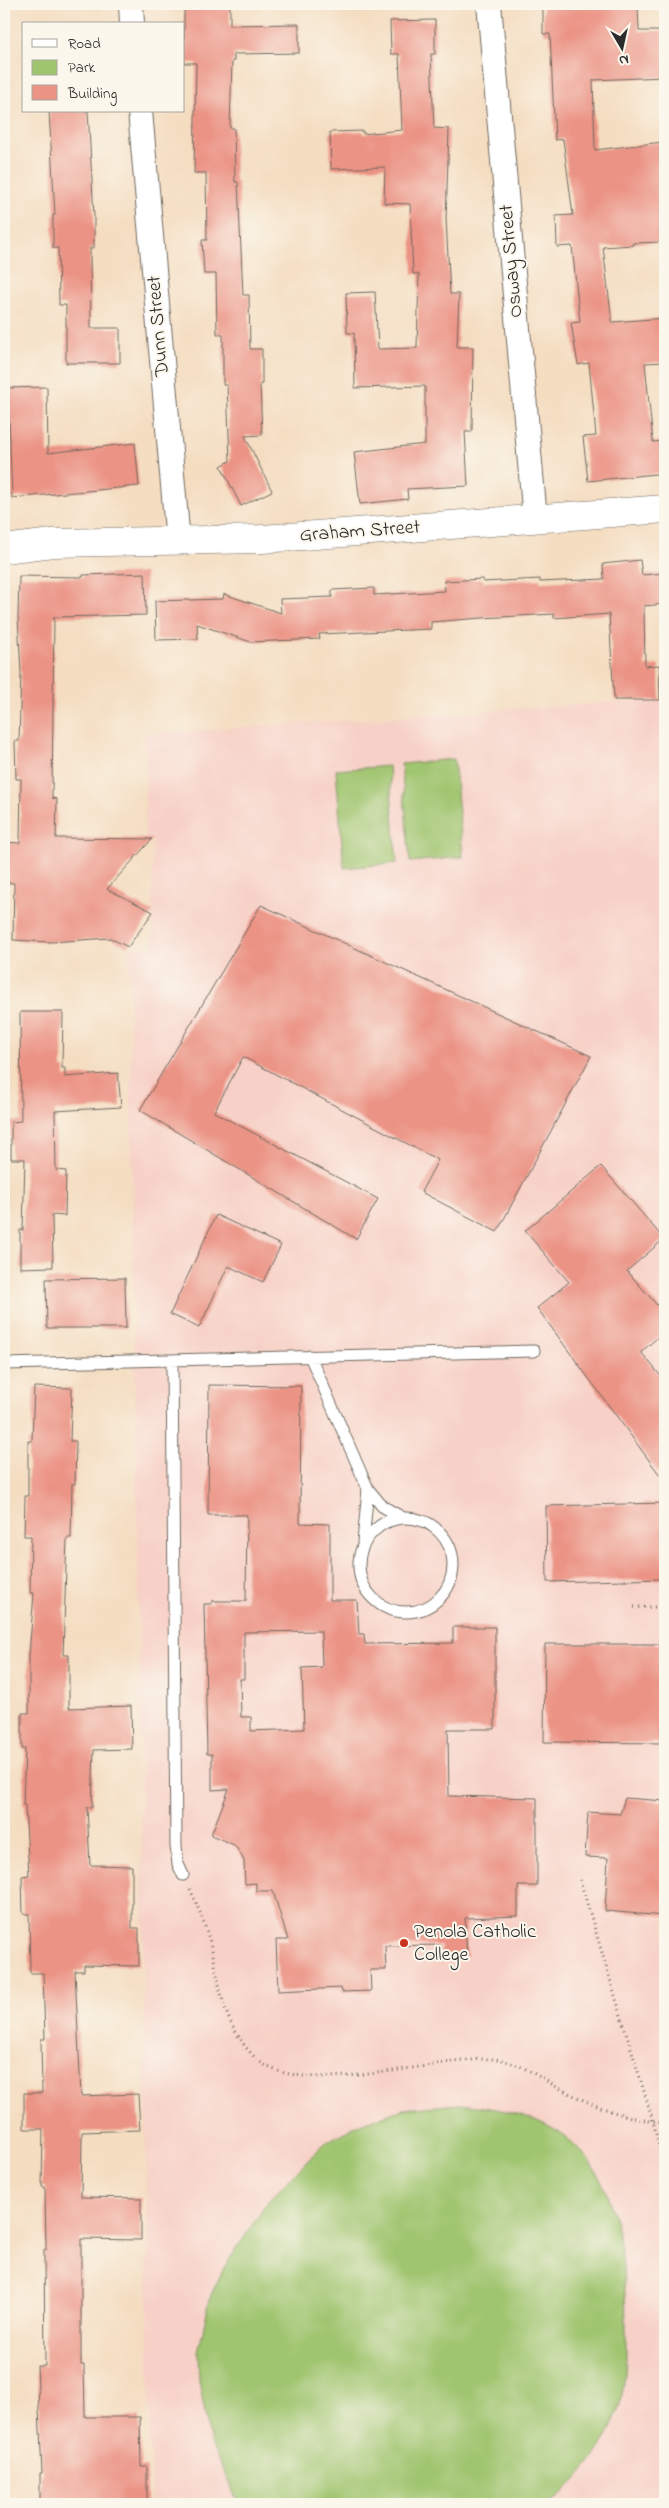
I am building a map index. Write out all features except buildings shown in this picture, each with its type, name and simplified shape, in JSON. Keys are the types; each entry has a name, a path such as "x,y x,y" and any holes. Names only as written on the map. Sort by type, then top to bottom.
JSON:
{"street":[{"path":"131,4 132,22"},
{"name":"Osway Street","path":"489,4 535,519"},
{"name":"Dunn Street","path":"140,112 178,542"},
{"name":"Graham Street","path":"4,550 53,542 254,540 665,509"},
{"name":"Graham Street","path":"4,534 33,536 53,542"}],"lane":[{"path":"4,1364 534,1351"},
{"path":"310,1356 368,1489 382,1506 403,1518"},
{"path":"172,1360 176,1846 178,1864 183,1875"},
{"path":"363,1544 372,1532 384,1523 403,1518 416,1518 431,1524 443,1535 451,1549 454,1565 451,1581 443,1596 431,1606 416,1612 401,1612 386,1608 373,1600 364,1588 359,1574 358,1559 363,1544 368,1489"}],"path":[{"path":"634,1607 665,1607"},
{"path":"183,1875 200,1911 210,1943 223,2007 249,2051 263,2064 297,2074 322,2076 354,2075 470,2060 500,2060 519,2065 592,2105 615,2113 665,2123"},
{"path":"580,1880 652,2121 663,2163 665,2202"}],"shaded area":[{"name":"Penola Catholic College","path":"665,699 665,2504 151,2504 129,947 153,948 152,840 145,839 145,734"}],"green space":[{"path":"454,759 463,857 410,862 401,764"},
{"path":"389,766 397,863 344,868 336,770"},
{"path":"460,2104 487,2107 525,2116 561,2134 580,2150 595,2171 607,2194 615,2220 624,2273 626,2346 621,2399 607,2437 582,2473 550,2504 239,2504 211,2445 199,2381 198,2352 211,2295 225,2266 269,2200 327,2141 358,2125 403,2109"}],"place":[{"name":"Penola Catholic College","path":"404,1943"}]}
